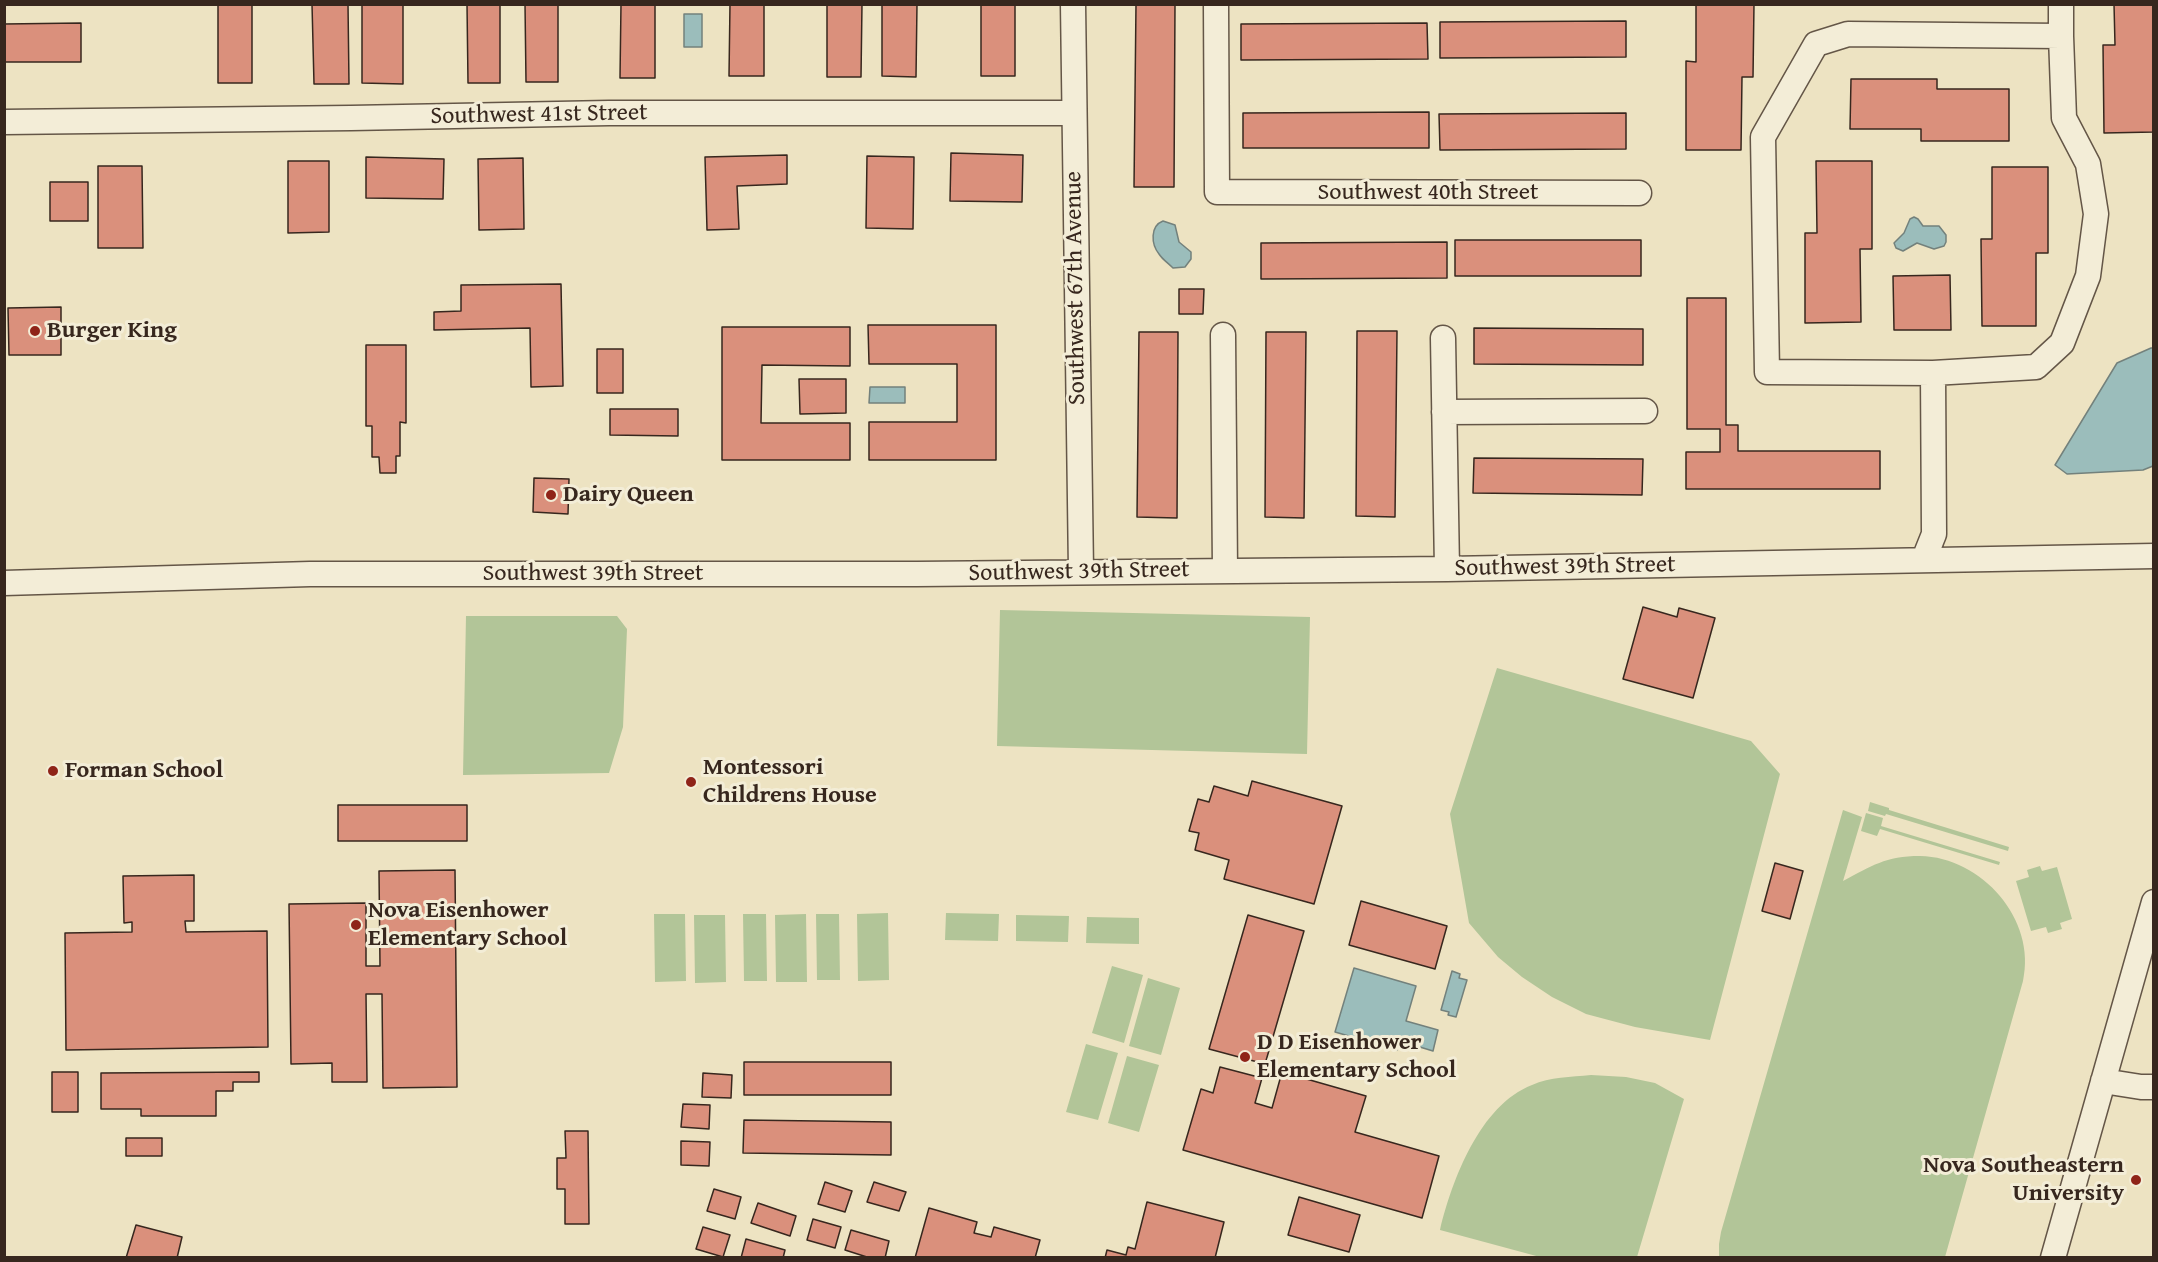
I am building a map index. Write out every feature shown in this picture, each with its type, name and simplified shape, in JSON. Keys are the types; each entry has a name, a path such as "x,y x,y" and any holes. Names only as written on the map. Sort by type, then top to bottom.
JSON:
{"street":[{"name":"Southwest 67th Avenue","path":"1073,4 1081,572"},
{"name":"Southwest 40th Street","path":"1215,4 1217,192 1639,193"},
{"path":"2061,4 2064,118 2088,164 2096,214 2088,276 2062,343 2036,367 1933,373 1767,372 1763,137 1816,44 1848,34 2061,36"},
{"name":"Southwest 41st Street","path":"4,122 609,113 1074,113"},
{"path":"1223,335 1224,571"},
{"path":"1443,339 1447,569"},
{"path":"1924,560 1934,534 1933,373"},
{"path":"1444,412 1645,411"},
{"name":"Southwest 39th Street","path":"4,583 310,574 917,574 1447,569 2154,556"},
{"path":"2053,1257 2154,902"},
{"path":"2103,1081 2154,1087"}],"green space":[{"path":"1000,610 1310,617 1307,754 997,746"},
{"path":"466,616 617,616 627,629 623,727 609,773 463,775"},
{"path":"1497,668 1751,741 1780,774 1710,1040 1635,1027 1586,1014 1552,997 1522,977 1498,957 1469,923 1450,814"},
{"path":"1870,802 2009,847 2008,851 1886,814 1885,816 1868,811"},
{"path":"1843,810 1862,817 1843,881 1879,863 1908,856 1943,859 1964,867 1984,880 2000,896 2013,915 2022,936 2025,958 2023,981 1945,1257 1719,1257 1721,1232"},
{"path":"1866,813 1883,818 1881,826 2000,862 1999,865 1880,829 1877,836 1861,831"},
{"path":"2040,866 2042,871 2057,867 2072,919 2060,923 2062,929 2048,933 2046,927 2031,931 2016,881 2029,877 2027,870"},
{"path":"888,913 889,980 858,981 857,914"},
{"path":"946,913 999,914 998,941 945,940"},
{"path":"654,914 685,914 686,981 655,982"},
{"path":"743,914 766,914 767,981 744,981"},
{"path":"806,914 807,982 776,982 775,915"},
{"path":"816,914 839,914 840,980 817,980"},
{"path":"694,915 725,915 726,982 695,983"},
{"path":"1016,915 1069,916 1068,942 1016,941"},
{"path":"1087,917 1139,918 1139,944 1086,943"},
{"path":"1112,966 1143,975 1124,1043 1092,1033"},
{"path":"1148,978 1180,988 1161,1055 1129,1046"},
{"path":"1086,1044 1118,1053 1098,1120 1066,1112"},
{"path":"1127,1056 1159,1065 1139,1132 1108,1123"},
{"path":"1591,1075 1626,1077 1655,1083 1684,1099 1637,1257 1540,1257 1440,1230 1461,1167 1483,1126 1497,1109 1514,1095 1539,1082"}],"water":[{"path":"684,14 702,14 702,47 684,47"},
{"path":"1914,217 1923,226 1939,226 1946,235 1944,246 1934,249 1917,243 1903,251 1896,248 1894,243 1904,233 1910,219"},
{"path":"1163,221 1175,225 1179,242 1191,252 1191,259 1185,267 1173,268 1156,250 1153,240 1154,231"},
{"path":"2154,348 2153,466 2143,470 2067,474 2055,465 2117,363"},
{"path":"870,387 905,387 905,403 869,403"},
{"path":"1354,968 1416,986 1406,1021 1438,1030 1433,1051 1400,1041 1397,1050 1335,1032"},
{"path":"1452,971 1460,974 1459,978 1467,980 1456,1017 1441,1010"}],"building":[{"path":"218,4 252,4 252,83 218,83"},
{"path":"312,4 348,4 349,84 314,84"},
{"path":"362,4 403,4 403,84 362,83"},
{"path":"467,4 500,4 500,83 468,83"},
{"path":"525,4 558,4 558,82 526,82"},
{"path":"621,4 655,4 655,78 620,78"},
{"path":"730,4 764,4 764,76 729,76"},
{"path":"827,4 862,4 861,77 827,77"},
{"path":"882,4 917,4 916,77 882,76"},
{"path":"981,4 1015,4 1015,76 981,76"},
{"path":"1136,4 1175,4 1174,187 1134,187"},
{"path":"1696,4 1754,4 1753,77 1742,77 1741,150 1686,150 1686,61 1696,62"},
{"path":"2114,4 2154,4 2154,132 2104,133 2103,45 2115,45"},
{"path":"1626,21 1626,57 1440,58 1440,22"},
{"path":"81,23 81,62 4,62 4,24"},
{"path":"1427,23 1428,59 1241,60 1241,24"},
{"path":"1851,79 1937,79 1937,89 2009,89 2009,141 1921,141 1921,129 1850,129"},
{"path":"1429,112 1429,148 1243,148 1243,113"},
{"path":"1626,113 1626,149 1440,150 1439,114"},
{"path":"951,153 1023,155 1022,202 950,201"},
{"path":"787,155 787,184 737,186 739,229 707,230 705,157"},
{"path":"867,156 914,157 913,229 866,228"},
{"path":"366,157 444,159 443,199 366,198"},
{"path":"523,158 524,229 479,230 478,159"},
{"path":"288,161 329,161 329,232 288,233"},
{"path":"1816,161 1872,161 1872,249 1860,249 1861,322 1805,323 1805,233 1817,233"},
{"path":"98,166 142,166 143,248 98,248"},
{"path":"1992,167 2048,167 2048,253 2036,253 2036,326 1982,326 1981,239 1992,239"},
{"path":"50,182 88,182 88,221 50,221"},
{"path":"1455,240 1641,240 1641,276 1455,276"},
{"path":"1447,242 1447,278 1261,279 1261,243"},
{"path":"1950,275 1951,330 1894,330 1893,276"},
{"path":"561,284 563,386 531,387 530,328 434,330 434,312 461,311 461,285"},
{"path":"1179,289 1204,289 1203,314 1179,314"},
{"path":"1687,298 1726,298 1726,425 1738,425 1738,451 1880,451 1880,489 1686,489 1686,452 1720,452 1720,429 1687,429"},
{"name":"Burger King","path":"61,307 61,355 9,355 8,308"},
{"path":"868,325 996,325 996,460 869,460 869,422 957,422 957,364 869,364"},
{"path":"722,327 850,327 850,366 762,365 761,423 850,423 850,460 722,460"},
{"path":"1474,328 1643,329 1643,365 1474,364"},
{"path":"1357,331 1397,331 1395,517 1356,516"},
{"path":"1139,332 1178,332 1177,518 1137,517"},
{"path":"1266,332 1306,332 1304,518 1265,517"},
{"path":"366,345 406,345 406,423 400,422 400,456 396,456 396,473 380,473 379,457 372,457 372,426 366,426"},
{"path":"597,349 623,349 623,393 597,393"},
{"path":"799,379 846,379 846,413 800,414"},
{"path":"610,409 678,409 678,436 610,435"},
{"path":"1474,458 1643,459 1642,495 1473,493"},
{"name":"Dairy Queen","path":"534,478 569,479 568,514 533,512"},
{"path":"1643,607 1677,617 1679,608 1715,618 1693,698 1623,679"},
{"path":"1252,781 1342,806 1314,904 1224,879 1229,860 1195,850 1199,833 1189,831 1198,799 1209,802 1214,786 1248,796"},
{"path":"338,805 467,805 467,841 338,841"},
{"path":"1775,863 1803,871 1790,919 1762,911"},
{"path":"455,870 457,1087 383,1088 382,994 366,994 367,1082 332,1082 332,1063 291,1064 289,904 366,903 366,966 380,966 379,871"},
{"path":"194,875 194,921 185,921 186,932 267,931 268,1047 66,1050 65,933 132,932 132,922 124,923 123,876"},
{"path":"1361,901 1447,926 1435,969 1349,945"},
{"path":"1248,915 1304,931 1265,1064 1209,1049"},
{"path":"744,1062 891,1062 891,1095 744,1095"},
{"path":"1220,1067 1262,1078 1255,1103 1272,1108 1282,1072 1366,1096 1355,1132 1439,1156 1422,1218 1183,1150 1201,1089 1213,1093"},
{"path":"52,1072 78,1072 78,1112 52,1112"},
{"path":"259,1072 259,1082 233,1082 233,1091 216,1091 216,1116 141,1116 141,1109 101,1109 101,1073"},
{"path":"703,1073 732,1075 731,1098 702,1097"},
{"path":"683,1104 710,1105 709,1129 681,1127"},
{"path":"744,1120 891,1122 891,1155 743,1153"},
{"path":"565,1131 588,1131 589,1224 565,1224 565,1189 557,1189 557,1158 566,1158"},
{"path":"126,1138 162,1138 162,1156 126,1156"},
{"path":"681,1141 710,1142 709,1166 681,1165"},
{"path":"825,1182 852,1191 845,1212 818,1204"},
{"path":"874,1182 906,1192 899,1211 867,1202"},
{"path":"714,1189 741,1197 735,1219 707,1211"},
{"path":"1299,1197 1360,1215 1349,1252 1288,1235"},
{"path":"1147,1202 1224,1222 1215,1258 1105,1258 1107,1250 1126,1255 1128,1247 1135,1249"},
{"path":"758,1203 796,1216 790,1236 751,1223"},
{"path":"929,1208 977,1222 974,1233 991,1237 994,1227 1040,1240 1035,1258 915,1258"},
{"path":"813,1219 841,1227 835,1248 807,1240"},
{"path":"136,1225 182,1237 177,1258 126,1258"},
{"path":"703,1227 730,1235 723,1257 696,1249"},
{"path":"851,1230 889,1241 885,1258 870,1258 845,1250"},
{"path":"746,1239 785,1250 783,1258 741,1258"}],"place":[{"name":"Burger King","path":"35,331"},
{"name":"Dairy Queen","path":"551,495"},
{"name":"Forman School","path":"53,771"},
{"name":"Montessori Childrens House","path":"691,782"},
{"name":"Nova Eisenhower Elementary School","path":"356,925"},
{"name":"D D Eisenhower Elementary School","path":"1245,1057"},
{"name":"Nova Southeastern University","path":"2136,1180"}]}
